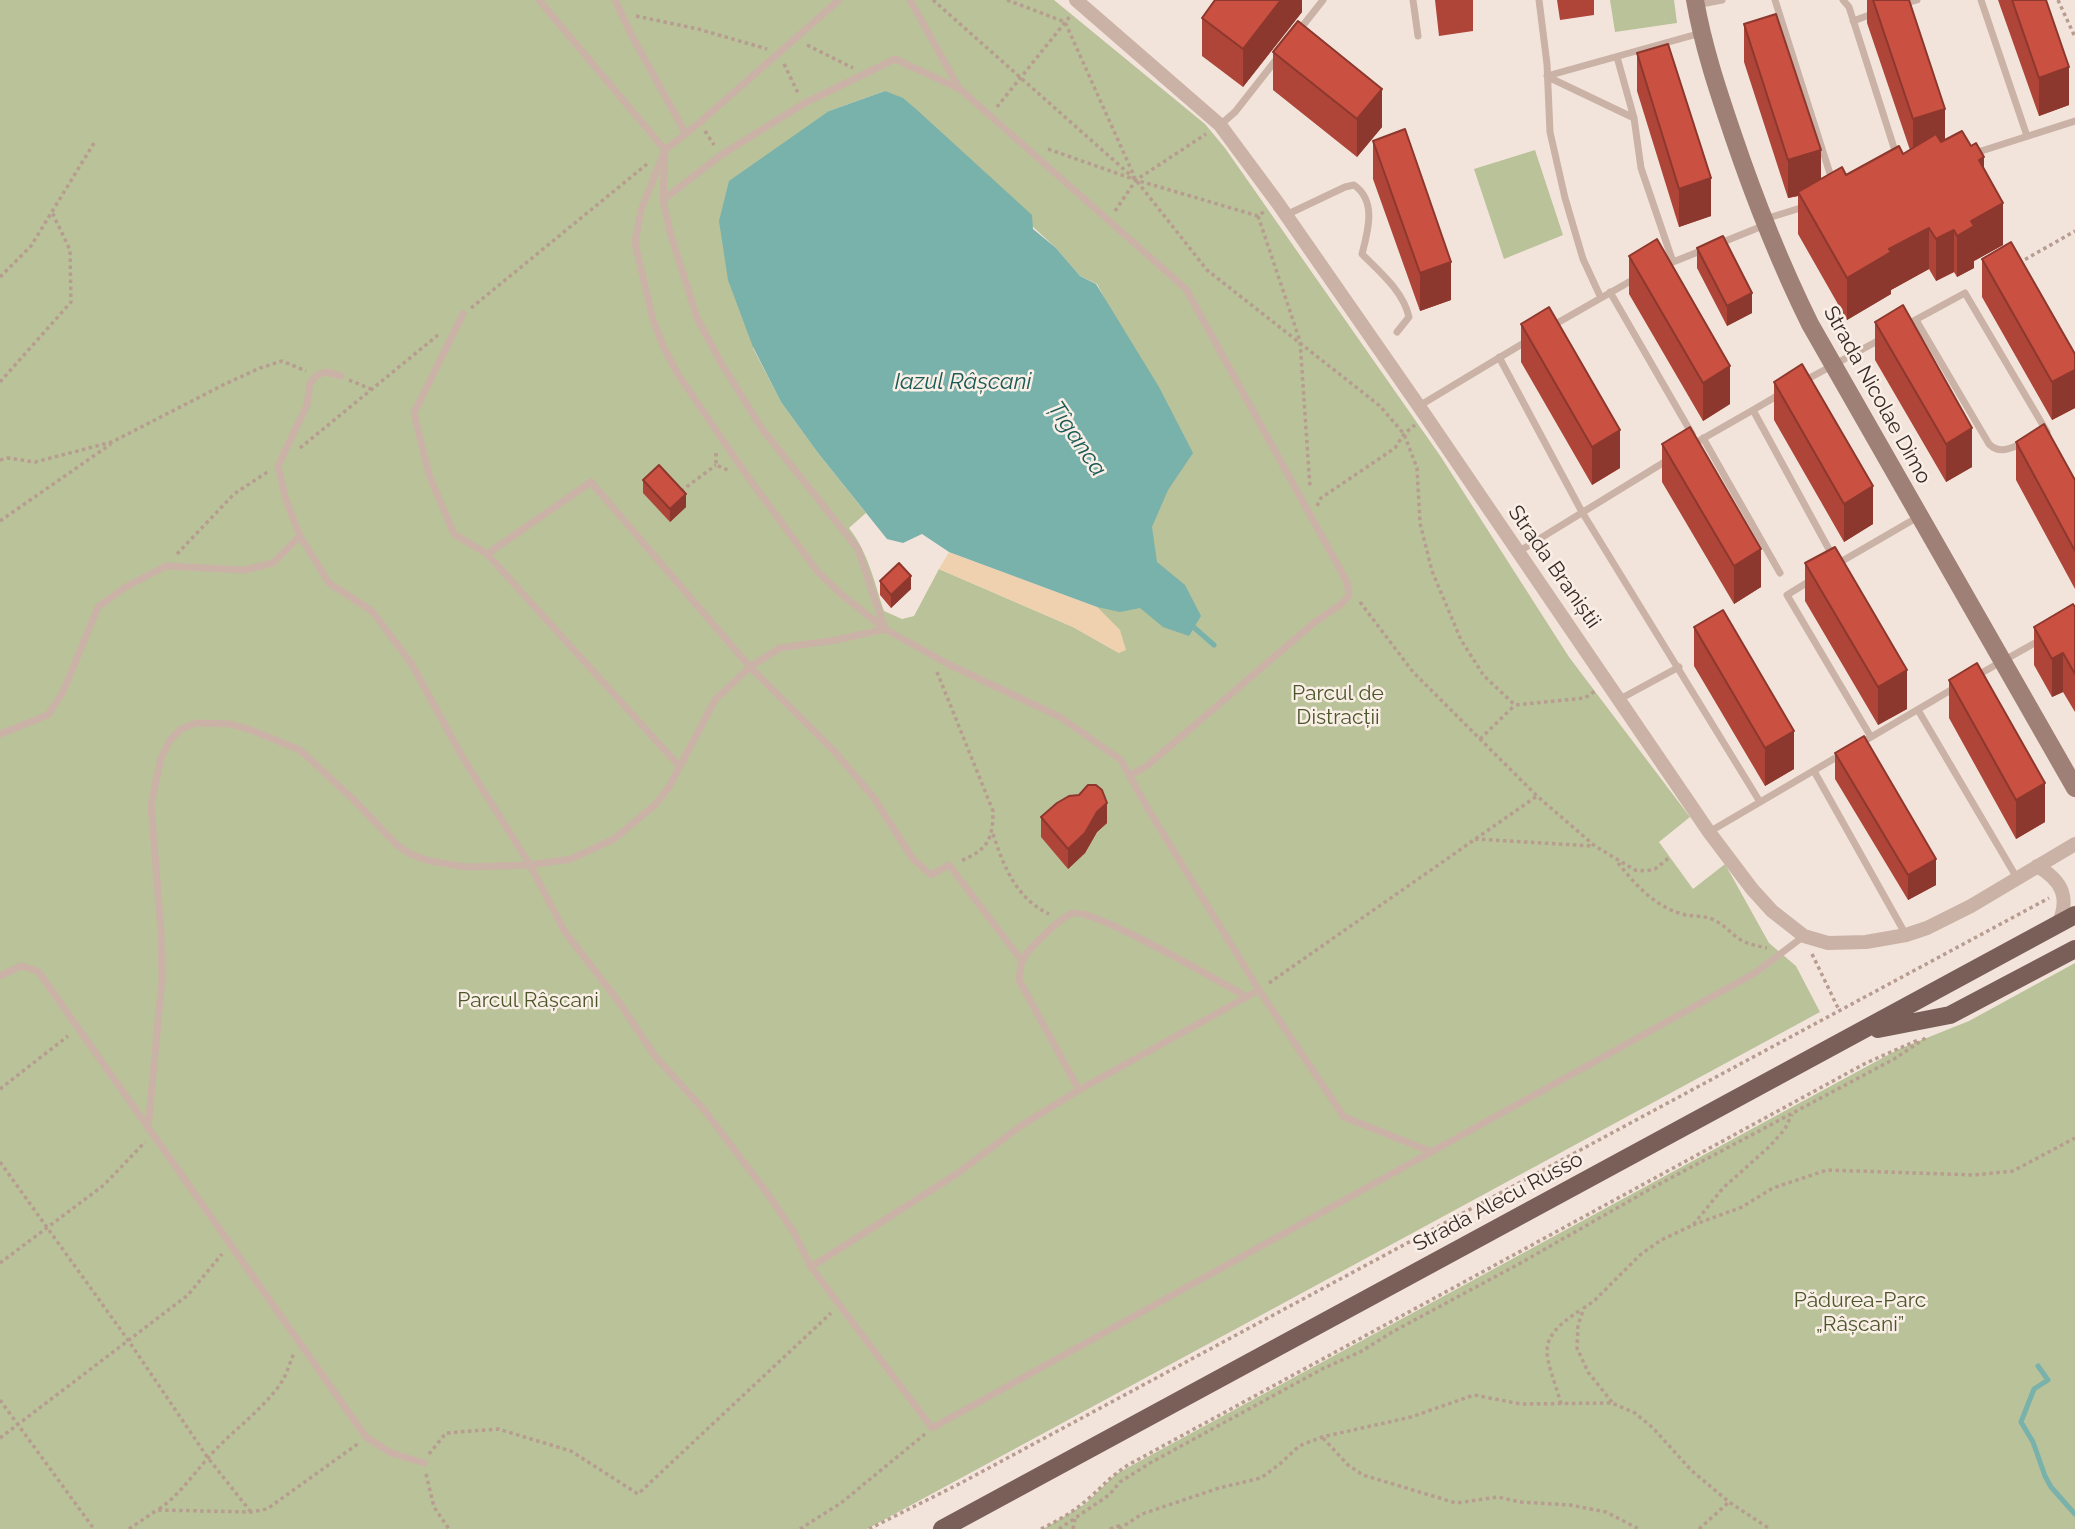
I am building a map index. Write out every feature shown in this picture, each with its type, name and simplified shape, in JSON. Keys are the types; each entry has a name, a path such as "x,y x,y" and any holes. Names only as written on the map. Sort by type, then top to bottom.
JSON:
{"main road":[{"name":"Strada Nicolae Dimo","path":"1696,2 1702,33 1726,113 1765,222 1793,289 1832,365 2075,788"},
{"name":"Strada Alecu Russo","path":"942,1529 2075,915"},
{"path":"1861,1032 1950,1015 2075,949"}],"street":[{"name":"Strada Braniștii","path":"1074,7 1220,125 1277,202 1422,411 1709,832 1772,911 1804,936 1828,943 1847,944 1906,935 1948,919 2075,844"},
{"path":"2037,866 2048,872 2062,891 2065,907 2058,925"}],"lane":[{"path":"539,0 665,150 663,200 670,232 697,318 762,429 858,549 885,629"},
{"path":"615,0 686,134"},
{"path":"839,0 665,150 641,211 635,243 653,320 664,348 679,376 748,477 818,572 842,595 885,629 930,654 1060,717 1121,760 1259,990 1344,1117 1432,1152"},
{"path":"910,0 960,89"},
{"path":"1291,41 1323,0"},
{"path":"1413,0 1418,36"},
{"path":"1539,0 1550,132 1583,259 1601,298"},
{"path":"1696,2 1722,0"},
{"path":"1775,0 1833,183"},
{"path":"1843,0 1849,7 1899,162"},
{"path":"1891,8 1917,0"},
{"path":"1980,0 2026,136"},
{"path":"1853,21 1878,12"},
{"path":"1547,76 1702,33"},
{"path":"1220,125 1235,112 1283,51"},
{"path":"1617,57 1634,118 1641,168 1673,262"},
{"path":"663,200 721,155 803,104 895,59 960,89 1186,289 1348,582 1349,596 1148,765 1130,776"},
{"path":"1547,76 1634,118"},
{"path":"1965,156 2075,121"},
{"path":"1286,215 1345,187 1354,185 1361,190 1370,213 1362,254 1394,286 1409,317 1397,332"},
{"path":"1655,270 1813,204"},
{"path":"1545,331 1646,273"},
{"path":"1609,292 1780,573"},
{"path":"1798,384 1965,293 2053,443"},
{"path":"463,314 414,413 429,475 454,534 487,554 680,767"},
{"path":"1916,320 1982,434 1994,449 2004,451 2047,433"},
{"path":"1422,411 1499,357 1533,337"},
{"path":"1499,357 1582,512 1760,802"},
{"path":"341,376 326,372 317,375 310,383 307,405 278,466 286,500 300,536 329,583 372,611 411,663 463,758 530,864 572,943 619,1002 655,1055 705,1111 767,1193 793,1231 811,1267 932,1429 1755,973 1804,936"},
{"path":"1685,449 1787,391"},
{"path":"1753,410 1836,564"},
{"path":"1518,552 1674,456"},
{"path":"487,554 591,482 750,667 852,772 894,827 913,859 932,875 949,865 1022,961"},
{"path":"1827,570 1920,516"},
{"path":"0,734 48,715 63,692 98,607 124,588 166,566 245,570 273,563 300,536"},
{"path":"1817,576 1787,595 1871,737"},
{"path":"148,1129 162,979 151,805 161,758 170,740 181,729 196,723 230,724 300,750 397,845 411,854 437,863 466,867 570,859 614,839 655,805 669,787 716,700 750,667 780,648 885,629"},
{"path":"1971,679 2050,635"},
{"path":"1620,699 1679,667"},
{"path":"1709,832 1960,685"},
{"path":"1918,710 2017,878"},
{"path":"1814,771 1906,935"},
{"path":"1079,1090 1019,980 1022,961 1060,920 1074,913 1132,934 1247,997"},
{"path":"0,976 21,966 38,971 366,1437 391,1453 424,1463"},
{"path":"811,1267 958,1173 1022,1125 1079,1090 1259,990"}],"path":[{"path":"933,0 1136,180 1207,270 1380,406 1404,434 1417,468 1420,523 1432,571 1461,640 1485,676 1515,705"},
{"path":"1007,0 1065,22 1136,180"},
{"path":"2058,0 2075,37"},
{"path":"990,116 1074,7"},
{"path":"621,13 698,29 779,53 803,104"},
{"path":"795,39 864,74"},
{"path":"699,123 721,155"},
{"path":"1109,221 1136,180 1220,125"},
{"path":"0,277 31,246 94,143"},
{"path":"1044,148 1136,180 1258,216"},
{"path":"1258,216 1277,202"},
{"path":"0,382 71,303 70,250 51,211"},
{"path":"1258,216 1300,341 1312,517"},
{"path":"2009,268 2075,231"},
{"path":"0,521 112,442 260,368 282,361 317,375"},
{"path":"341,376 372,389"},
{"path":"1312,517 1321,498 1395,449 1422,411"},
{"path":"0,460 8,457 35,462 112,442"},
{"path":"680,492 716,465"},
{"path":"166,566 234,494 278,466"},
{"path":"1349,596 1360,602 1413,672 1537,796 1595,846 1635,870 1655,869 1670,857"},
{"path":"930,654 993,811 993,834 1004,866 1017,888 1034,907 1060,920"},
{"path":"1480,738 1515,705 1585,698"},
{"path":"1259,990 1537,796"},
{"path":"949,865 983,848 993,834"},
{"path":"1475,839 1595,846"},
{"path":"1617,861 1635,884 1672,910 1711,919 1747,943 1785,952"},
{"path":"869,1529 959,1484 2062,891"},
{"path":"1804,936 1839,1010"},
{"path":"0,1089 78,1028"},
{"path":"1041,1529 1065,1517 1091,1497 1110,1476 1128,1465 1866,1063 1928,1035 1894,1059 1793,1112 1360,1352 1324,1368 1150,1463 1120,1482 1109,1495 1059,1529"},
{"path":"1693,1225 1723,1188 1770,1146 1785,1129 1793,1112"},
{"path":"0,1263 104,1185 144,1143 148,1129"},
{"path":"1561,1404 1546,1354 1551,1332 1595,1300 1640,1255 1661,1240 1742,1207 1773,1188 1827,1170 1974,1175 2013,1171 2075,1138"},
{"path":"0,1162 128,1340 208,1458 251,1512"},
{"path":"0,1438 188,1295 230,1244"},
{"path":"449,1529 433,1507 424,1463 433,1447 446,1433 498,1429 571,1451 638,1494 840,1304"},
{"path":"1584,1308 1578,1325 1577,1348 1588,1372 1612,1403"},
{"path":"129,1529 174,1499 208,1458 257,1410 282,1382 299,1340"},
{"path":"1119,1529 1142,1514 1219,1488 1261,1478 1299,1446 1322,1437 1411,1417 1474,1395 1521,1404 1612,1403 1635,1413 1692,1471 1729,1502 1770,1529"},
{"path":"0,1399 94,1529"},
{"path":"800,1529 841,1503 932,1429"},
{"path":"157,1510 251,1512 267,1509 366,1437"},
{"path":"1322,1437 1348,1465 1363,1475 1456,1503 1498,1497 1520,1502 1570,1506 1606,1512 1639,1529"},
{"path":"1699,1529 1729,1502"},
{"path":"1073,1529 1075,1518"},
{"path":"1111,1529 1126,1524"}],"green space":[{"name":"Parcul Râșcani","path":"0,0 1054,0 1205,124 1225,148 1441,457 1569,657 1690,817 1659,842 1693,889 1725,864 1769,943 1796,966 1820,1012 867,1529 0,1529","holes":["885,91 1056,248 1080,276 1097,284 1112,313 1097,607 1107,618 1119,653 1073,627 939,569 914,616 902,619 884,611 866,558 849,528 866,513 781,402 753,348 829,111"]},
{"path":"1610,0 1674,0 1677,23 1615,32"},
{"path":"1535,150 1563,235 1504,259 1474,169"},
{"name":"Pădurea-Parc „Râșcani”","path":"2075,963 2075,1529 1043,1529 1085,1504 1116,1474 1899,1049 1969,1021"}],"sand":[{"path":"949,552 1097,607 1120,630 1126,650 1119,653 1073,627 939,569"}],"water":[{"name":"Iazul Râșcani","path":"885,91 903,98 1032,215 1033,229 1056,248 1080,276 1096,284 1159,387 1193,453 1168,490 1152,527 1157,562 1185,585 1201,616 1189,636 1163,627 1140,608 1120,612 1097,607 949,552 922,534 903,543 887,539 781,402 753,347 728,280 719,221 729,181 829,111"}],"building":[{"path":"1215,0 1281,0 1243,49 1202,18"},
{"path":"1873,0 1909,0 1945,109 1913,119"},
{"path":"2012,0 2046,0 2069,67 2039,78"},
{"path":"1776,14 1821,150 1788,160 1744,24"},
{"path":"1298,21 1382,89 1357,119 1273,52"},
{"path":"1668,44 1711,178 1679,189 1637,53"},
{"path":"1405,129 1451,262 1420,273 1373,141"},
{"path":"1962,131 1971,146 1976,143 1984,157 1979,160 2003,203 1971,221 1974,226 1957,236 1954,230 1936,239 1929,228 1889,249 1891,252 1847,278 1798,192 1842,167 1846,175 1899,146 1903,154 1936,134 1941,142"},
{"path":"1723,236 1752,293 1727,306 1697,248"},
{"path":"1657,239 1730,366 1703,383 1629,256"},
{"path":"2011,242 2075,354 2075,370 2052,382 1982,259"},
{"path":"1903,305 1972,428 1946,444 1875,322"},
{"path":"1549,307 1620,430 1592,447 1521,324"},
{"path":"1802,364 1873,486 1844,504 1774,382"},
{"path":"2044,424 2075,480 2075,551 2016,442"},
{"path":"1690,427 1761,549 1734,566 1662,444"},
{"path":"659,465 686,494 670,509 643,480"},
{"path":"1835,547 1907,670 1878,687 1805,563"},
{"path":"899,563 911,576 891,595 880,581"},
{"path":"2073,604 2075,674 2063,653 2052,659 2034,627"},
{"path":"1723,610 1794,731 1765,748 1694,627"},
{"path":"1977,663 2045,783 2016,800 1949,680"},
{"path":"1864,736 1936,859 1908,875 1835,753"},
{"path":"1088,785 1096,785 1102,790 1107,803 1097,812 1085,833 1068,849 1041,817 1069,796 1079,795"}],"waterway":[{"name":"Țîganca","path":"1190,624 1214,645"},
{"name":"Țîganca","path":"2038,1366 2048,1380 2034,1389 2021,1422 2033,1442 2051,1487 2075,1514"}],"park label":[{"name":"Parcul de Distracții","path":"1338,706"}]}
